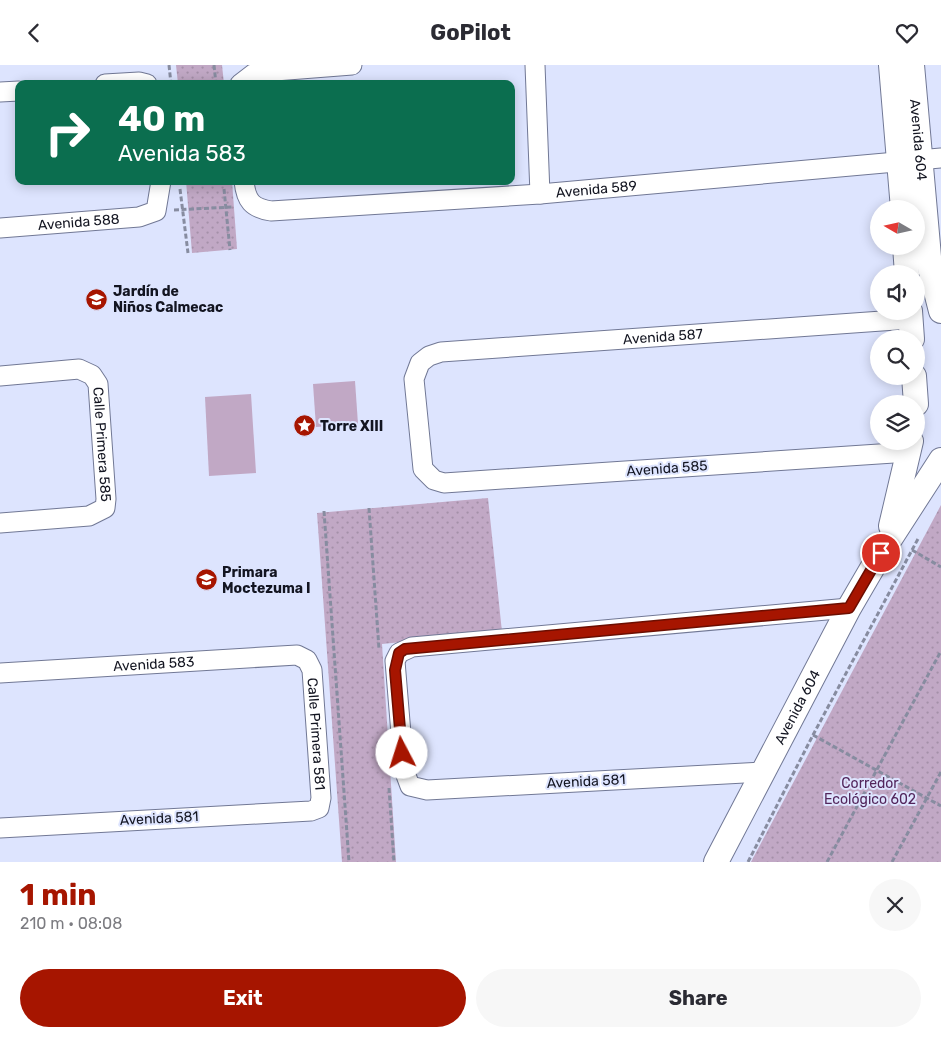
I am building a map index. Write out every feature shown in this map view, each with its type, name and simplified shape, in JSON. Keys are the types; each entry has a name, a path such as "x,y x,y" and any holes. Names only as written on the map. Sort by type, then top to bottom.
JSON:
{"street":[{"path":"244,80 262,73 352,65"},
{"path":"535,65 540,193"},
{"name":"Avenida 604","path":"891,65 921,159 906,200"},
{"name":"Avenida 604","path":"912,65 930,268 940,307"},
{"path":"0,92 15,91"},
{"name":"Avenida 589","path":"252,206 271,211 540,193 921,159"},
{"path":"156,211 160,185"},
{"path":"245,185 247,199 252,206"},
{"name":"Avenida 588","path":"0,228 139,217 156,211"},
{"name":"Avenida 587","path":"426,475 421,461 414,379 420,363 441,352 910,323"},
{"name":"Calle Primera 585","path":"0,376 79,369 92,375 98,385 106,499 105,508 89,516 0,523"},
{"path":"921,450 925,451 941,444"},
{"name":"Avenida 585","path":"426,475 444,483 871,450"},
{"name":"Avenida 604","path":"881,553 900,496 909,450"},
{"name":"Avenida 604","path":"716,862 849,608 881,553 941,460"},
{"name":"Avenida 581","path":"763,771 427,790 410,785 404,770 395,670 399,653 412,647 849,608"},
{"name":"Avenida 583","path":"0,673 297,655 307,660"},
{"name":"Calle Primera 581","path":"307,660 312,669 321,798 319,809"},
{"name":"Avenida 581","path":"0,828 311,811 319,809"}],"path":[{"path":"169,65 171,80"},
{"path":"214,65 216,80"},
{"path":"179,185 188,253"},
{"path":"224,185 230,250"},
{"path":"156,211 252,206"},
{"path":"324,511 349,862"},
{"path":"748,862 920,534"},
{"path":"912,550 941,567"},
{"path":"827,862 941,651"},
{"path":"813,735 941,806"},
{"path":"892,862 941,772"}],"green space":[{"path":"176,65 222,65 224,80 178,80"},
{"path":"186,185 232,185 237,249 192,253"},
{"path":"355,381 358,424 316,427 313,384"},
{"path":"251,394 256,473 209,476 205,397"},
{"path":"488,498 502,632 382,644 396,862 342,862 317,513"},
{"name":"Corredor Ecológico 602","path":"941,505 941,862 751,862"}],"place":[{"name":"Jardín de Niños Calmecac","path":"97,299"},
{"name":"Torre XIII","path":"304,426"},
{"name":"Primara Moctezuma I","path":"206,580"}],"route":[{"path":"402,753 395,661 399,653 405,649 849,608 881,553"}]}
